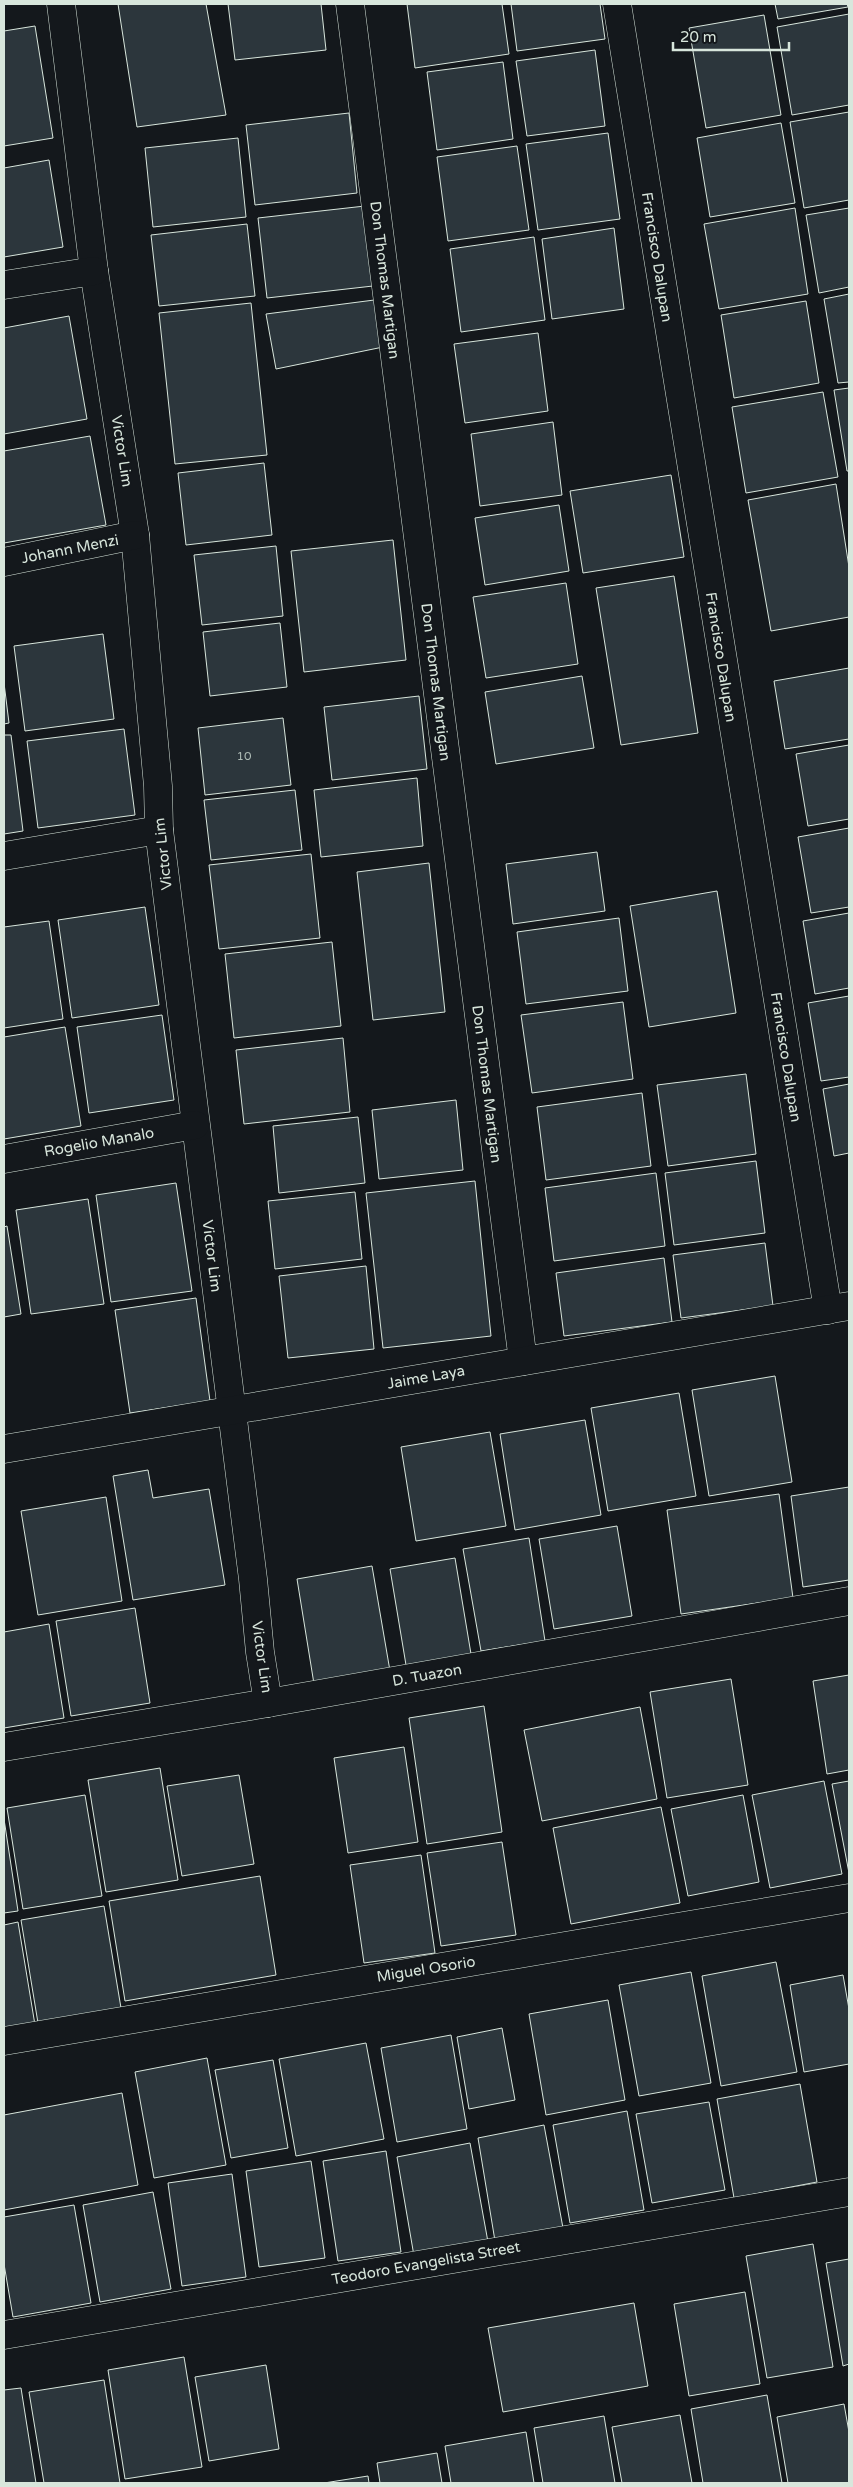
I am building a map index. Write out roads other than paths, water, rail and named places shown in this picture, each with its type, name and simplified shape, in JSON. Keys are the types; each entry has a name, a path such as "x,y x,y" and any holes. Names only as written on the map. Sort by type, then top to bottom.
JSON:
{"street":[{"name":"Victor Lim","path":"61,4 94,271 135,535 158,786 160,830 195,1125 253,1579 260,1652 268,1703"},
{"name":"Don Thomas Martigan","path":"350,4 523,1361"},
{"name":"Francisco Dalupan","path":"616,4 838,1308"},
{"path":"4,285 94,271"},
{"name":"Johann Menzi","path":"4,562 135,535"},
{"path":"4,856 160,830"},
{"name":"Rogelio Manalo","path":"4,1159 195,1125"},
{"name":"Jaime Laya","path":"4,1449 838,1308"},
{"name":"D. Tuazon","path":"4,1746 268,1703 849,1601"},
{"name":"Miguel Osorio","path":"4,2041 849,1898"},
{"name":"Teodoro Evangelista Street","path":"4,2334 849,2192"}]}
